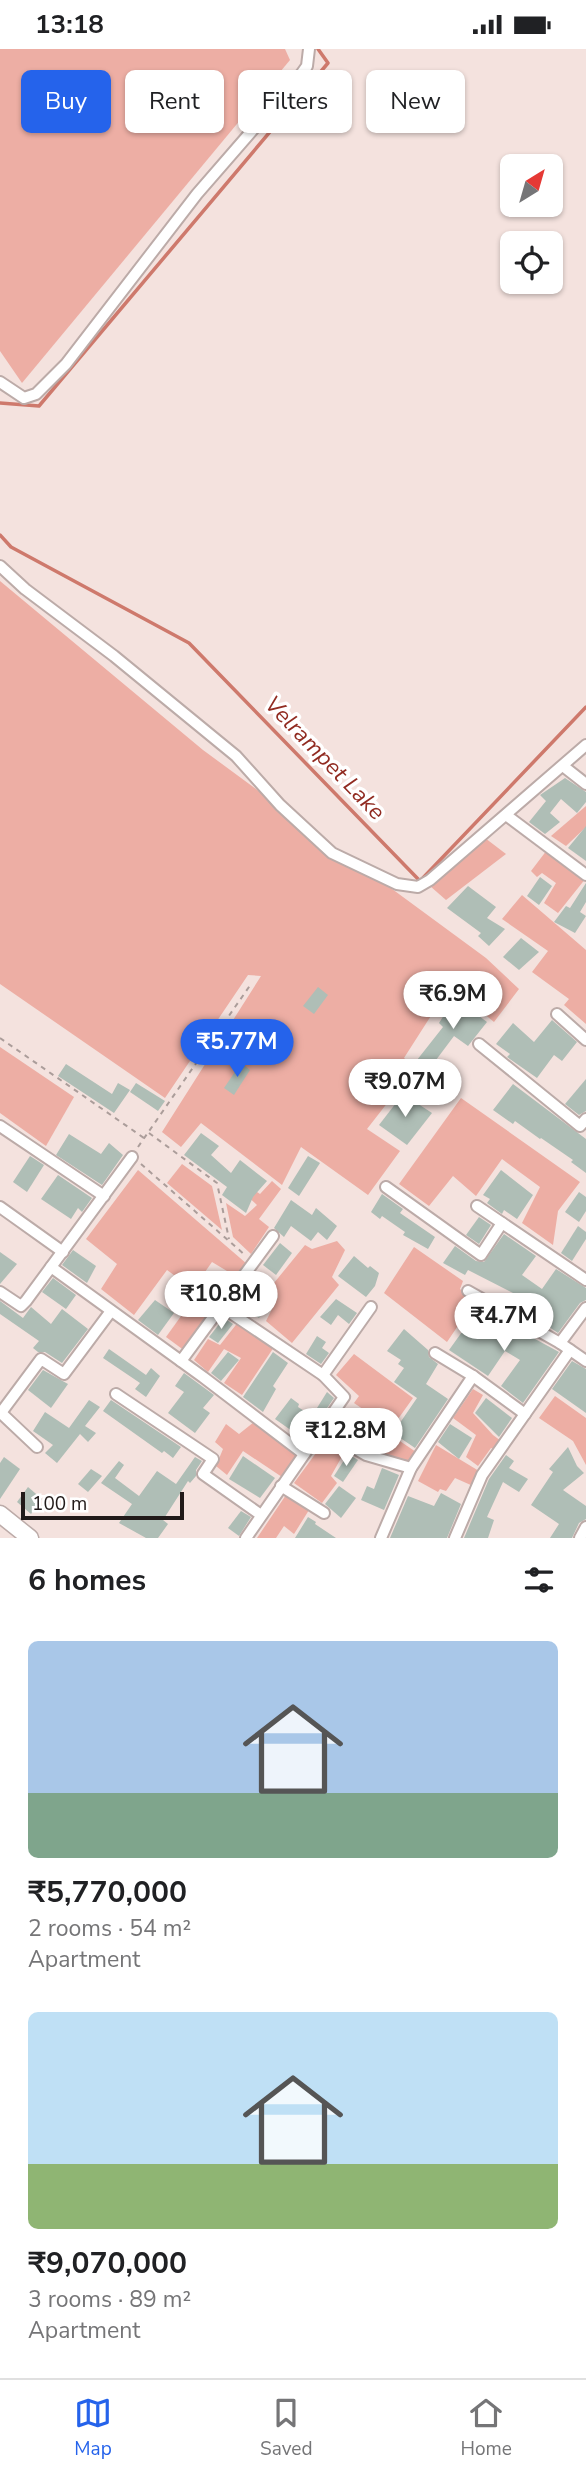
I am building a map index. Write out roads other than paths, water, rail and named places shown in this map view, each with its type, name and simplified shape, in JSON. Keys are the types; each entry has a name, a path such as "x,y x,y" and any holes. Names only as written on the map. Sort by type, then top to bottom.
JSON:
{"main road":[{"path":"0,1514 30,1538"}],"street":[{"path":"0,381 24,398 36,394 66,364 197,194 302,73 307,66 309,49"},
{"path":"0,566 24,589 114,656 236,756 280,805 332,853 397,884 418,887 430,880 586,745"},
{"path":"563,766 586,784"},
{"path":"506,815 586,875"},
{"path":"557,1014 586,1040"},
{"path":"479,1044 584,1125"},
{"path":"0,1126 104,1196"},
{"path":"0,1292 21,1306 132,1157"},
{"path":"386,1187 481,1255 502,1223"},
{"path":"477,1206 586,1280"},
{"path":"0,1207 63,1252"},
{"path":"181,1361 273,1236"},
{"path":"51,1267 303,1454"},
{"path":"468,1291 586,1361"},
{"path":"222,1307 323,1375 344,1397 246,1538"},
{"path":"323,1375 371,1307"},
{"path":"455,1538 482,1475 525,1414 586,1308"},
{"path":"37,1447 0,1413 41,1359 64,1374 111,1311"},
{"path":"435,1353 473,1375 525,1414"},
{"path":"381,1538 411,1468 473,1375"},
{"path":"116,1394 212,1459 203,1474 261,1515"},
{"path":"321,1429 366,1455 411,1468"},
{"path":"281,1486 324,1513"},
{"path":"580,1538 586,1527"}],"waterway":[{"name":"Velrampet Lake","path":"0,403 39,406 328,63 318,49"},
{"name":"Velrampet Lake","path":"0,535 11,547 189,643 420,881 586,707"}]}
